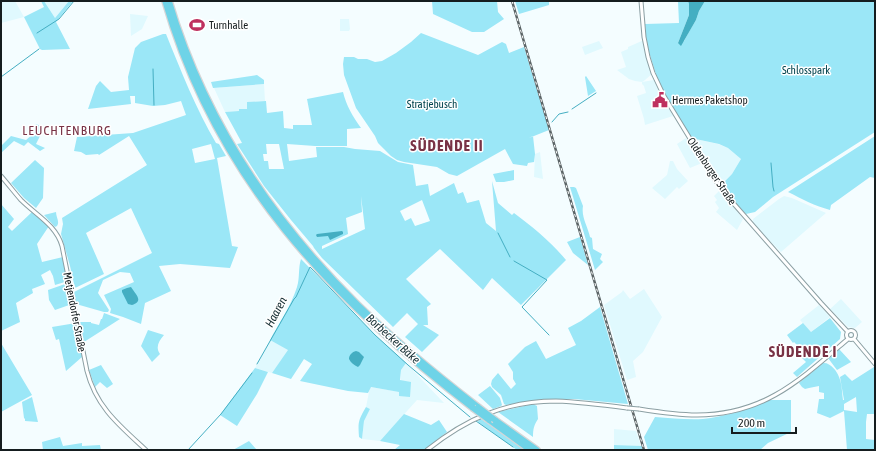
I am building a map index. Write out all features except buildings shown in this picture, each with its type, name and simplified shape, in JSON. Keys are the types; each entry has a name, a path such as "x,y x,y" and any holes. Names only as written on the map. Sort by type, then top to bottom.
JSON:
{"highway":[{"path":"165,1 184,57 208,111 235,161 275,218 324,276 390,340 427,372 530,450"},
{"path":"169,1 198,82 212,110 239,158 279,216 328,274 364,311 476,408"},
{"path":"492,420 537,450"}],"street":[{"name":"Oldenburger Straße","path":"640,1 646,50 655,79 706,166 734,204 848,332"},
{"name":"Metjendorfer Straße","path":"1,176 22,200 52,228 59,238 90,383 99,400 111,417 146,450"},
{"path":"848,339 846,336 848,332 851,331 854,332 856,336 854,339"},
{"path":"427,450 449,433 470,421 491,412 520,404 574,402 683,414 707,414 741,409 759,403 784,390 801,378 848,339 854,339"},
{"path":"854,339 875,364"}],"shaded area":[{"path":"1,1 15,1 24,17 1,23"},
{"path":"44,1 69,1 55,18"},
{"path":"688,1 705,1 681,46 678,43 689,15"},
{"path":"130,14 148,16 142,29 131,36"},
{"path":"340,19 349,19 349,31 340,31"},
{"path":"644,40 653,73 642,82 629,79 617,70 626,67 621,52"},
{"path":"599,41 603,48 585,55 582,47"},
{"path":"654,80 673,116 645,125 637,96 646,93 642,82"},
{"path":"264,84 265,101 248,102 248,109 239,109 239,111 225,112 214,88"},
{"path":"686,138 702,163 690,168 677,144"},
{"path":"691,138 718,144 728,148 741,159 732,174 720,185"},
{"path":"540,152 543,179 534,177 535,154"},
{"path":"670,161 673,161 677,169 688,181 679,189 677,187 665,199 652,188 667,175"},
{"path":"720,190 743,219 737,230 716,212 719,208 715,202 717,200 714,196"},
{"path":"784,196 826,213 781,252 763,234 753,222 753,219"},
{"path":"342,231 343,234 330,240 328,236 317,237 316,235 317,234"},
{"path":"131,287 138,298 138,302 132,305 128,304 122,292 122,290"},
{"path":"644,289 662,317 643,352 633,361 636,377 627,380 604,305 623,290 630,299"},
{"path":"841,299 862,322 855,328 848,327 830,309"},
{"path":"819,305 830,317 811,332 800,320"},
{"path":"270,340 289,350 272,373 255,368"},
{"path":"356,351 364,357 358,367 349,359 351,354"},
{"path":"406,363 444,403 417,400 380,441 362,439 364,421 370,409 366,407 370,387 400,392 400,396 401,370"},
{"path":"614,429 636,431 641,446 614,445"}],"green space":[{"path":"41,1 44,1 55,18 69,1 73,1 56,22 70,49 40,49 24,17 44,7"},
{"path":"432,1 497,1 498,12 504,19 484,32 472,32 433,14"},
{"path":"515,1 551,1 549,2 549,5 519,14"},
{"name":"Schlosspark","path":"678,1 688,1 689,15 678,43 684,41 705,1 875,1 875,132 773,197 755,212 746,214 721,185 732,174 741,159 728,148 719,144 691,138 659,84 649,52 645,24 679,23"},
{"name":"Stratjebusch","path":"421,33 478,55 502,42 506,44 509,53 524,47 549,130 533,136 535,154 534,162 528,163 527,166 513,164 505,149 457,176 449,174 437,167 397,160 378,143 356,108 344,75 344,57 367,59 375,62 382,61 396,53"},
{"path":"166,34 202,117 216,143 219,144 226,156 217,158 232,246 238,247 230,268 180,264 159,266 171,291 145,303 141,324 110,313 111,309 104,295 134,282 130,273 120,272 103,280 98,293 109,310 108,312 76,304 74,292 152,253 131,208 86,233 104,274 75,288 61,234 63,224 62,218 147,165 129,136 99,155 86,155 81,152 74,151 77,137 133,133 186,115 181,101 153,106 135,103 135,96 130,96 131,104 88,109 96,86 100,81 111,92 129,90 128,77 135,48 141,42","holes":["211,144 215,159 195,163 192,149"]},
{"path":"257,75 264,80 264,84 213,88 211,82"},
{"path":"586,76 596,91 588,96 585,77"},
{"path":"343,92 350,111 361,128 347,129 347,146 287,144 289,161 317,157 316,147 344,147 380,151 398,162 413,165 416,186 428,184 430,196 454,183 458,194 463,192 467,203 479,200 486,223 496,231 492,181 498,203 512,215 514,213 535,229 566,260 521,305 492,278 483,290 440,249 406,279 431,304 427,307 428,325 423,325 439,335 422,352 405,337 418,324 407,313 393,327 322,258 264,186 237,144 242,143 225,112 247,109 247,102 266,101 267,113 283,111 284,128 293,129 293,125 312,125 307,99","holes":["266,144 279,144 284,169 269,169 268,161 264,161 263,154 267,154","361,196 365,229 322,249 322,246 348,234 346,218 362,212","422,200 430,221 415,226 411,218 405,221 400,211"]},
{"path":"36,124 41,126 38,135 40,136 36,144 45,148 40,151 28,142 24,146 14,141 1,153 1,146 11,136 26,140 33,134"},
{"path":"875,136 875,178 870,177 831,205 830,210 788,192"},
{"path":"35,160 44,168 43,198 36,208 24,198 11,183"},
{"path":"514,170 514,180 496,182 493,174"},
{"path":"570,187 576,188 583,206 584,218 590,237 592,238 593,249 602,254 600,259 603,262 595,270"},
{"path":"1,204 14,219 8,227 12,231 32,212 49,226 37,244 42,262 63,257 68,281 55,285 50,270 41,275 45,284 32,289 33,293 16,303 20,322 1,331"},
{"path":"56,212 58,223 55,227 44,215"},
{"path":"580,237 588,265 573,253 567,242"},
{"path":"301,259 375,335 406,363 401,370 400,380 411,382 410,397 399,396 399,392 371,387 368,393 348,391 300,381 312,364 304,359 291,379 272,373 288,350 270,340 288,308 298,284"},
{"path":"68,283 72,304 55,310 49,300 48,290"},
{"path":"600,307 628,404 574,399 544,399 506,405 504,404 501,395 492,387 491,384 492,380 498,373 511,389 516,384 513,379 513,372 508,364 525,347 536,341 546,359 576,345 568,328 581,321"},
{"path":"104,313 120,319 84,342 79,322 91,322 99,325"},
{"path":"830,318 841,332 840,339 797,377 793,373 806,362 802,358 807,354 801,348 802,347 800,344 797,345 794,342 793,343 787,335 803,323 811,332"},
{"path":"76,323 82,357 66,371 59,339 56,340 52,327"},
{"path":"148,330 164,335 158,346 160,354 152,362 141,346"},
{"path":"1,343 32,395 1,412"},
{"path":"839,349 851,362 837,370 828,358"},
{"path":"823,363 826,363 833,367 838,375 844,400 840,377 845,374 852,381 874,367 875,414 867,414 866,439 875,440 875,450 847,450 844,411 830,418 817,413 819,399 824,399 824,393 819,392 819,386 805,389 799,383","holes":["856,397 857,412 844,410 844,404"]},
{"path":"101,365 113,384 107,388 100,382 95,387 89,370"},
{"path":"255,368 268,372 257,394 237,426 220,415"},
{"path":"490,386 500,398 502,405 493,409 478,395"},
{"path":"32,397 38,422 25,421 24,418 22,402"},
{"path":"769,400 791,400 791,432 768,443 760,450 648,450 644,437 655,417 691,419 712,418 737,412"},
{"path":"533,404 537,406 538,419 534,427 533,437 498,412"},
{"path":"366,407 370,409 364,421 362,439 359,437 359,425 360,419"},
{"path":"404,414 431,425 439,420 447,432 424,450 394,450 400,445 380,441"},
{"path":"479,419 526,450 517,450 478,422"},
{"path":"60,437 63,446 82,443 82,446 100,445 101,450 43,450 42,442"},
{"path":"249,441 257,450 233,450"},
{"path":"614,445 642,446 643,450 614,450"}],"waterway":[{"path":"37,33 59,19 74,1"},
{"path":"1,77 39,49"},
{"path":"153,69 154,105"},
{"path":"572,109 596,93"},
{"path":"552,122 559,114 568,112"},
{"path":"771,163 774,191"},
{"path":"498,233 510,257"},
{"path":"514,261 547,280 522,307 549,335"},
{"name":"Borbecker Bäke","path":"257,364 296,297 310,267 375,335 470,417"},
{"name":"Haaren","path":"188,450 221,414 252,373"},
{"name":"Borbecker Bäke","path":"476,421 513,447"}],"railway":[{"path":"512,1 644,450"}],"place":[{"name":"Turnhalle","path":"197,25"},
{"name":"Hermes Paketshop","path":"660,100"}],"district":[{"name":"LEUCHTENBURG","path":"67,130"},
{"name":"SÜDENDE II","path":"447,146"},
{"name":"SÜDENDE I","path":"803,352"}]}
